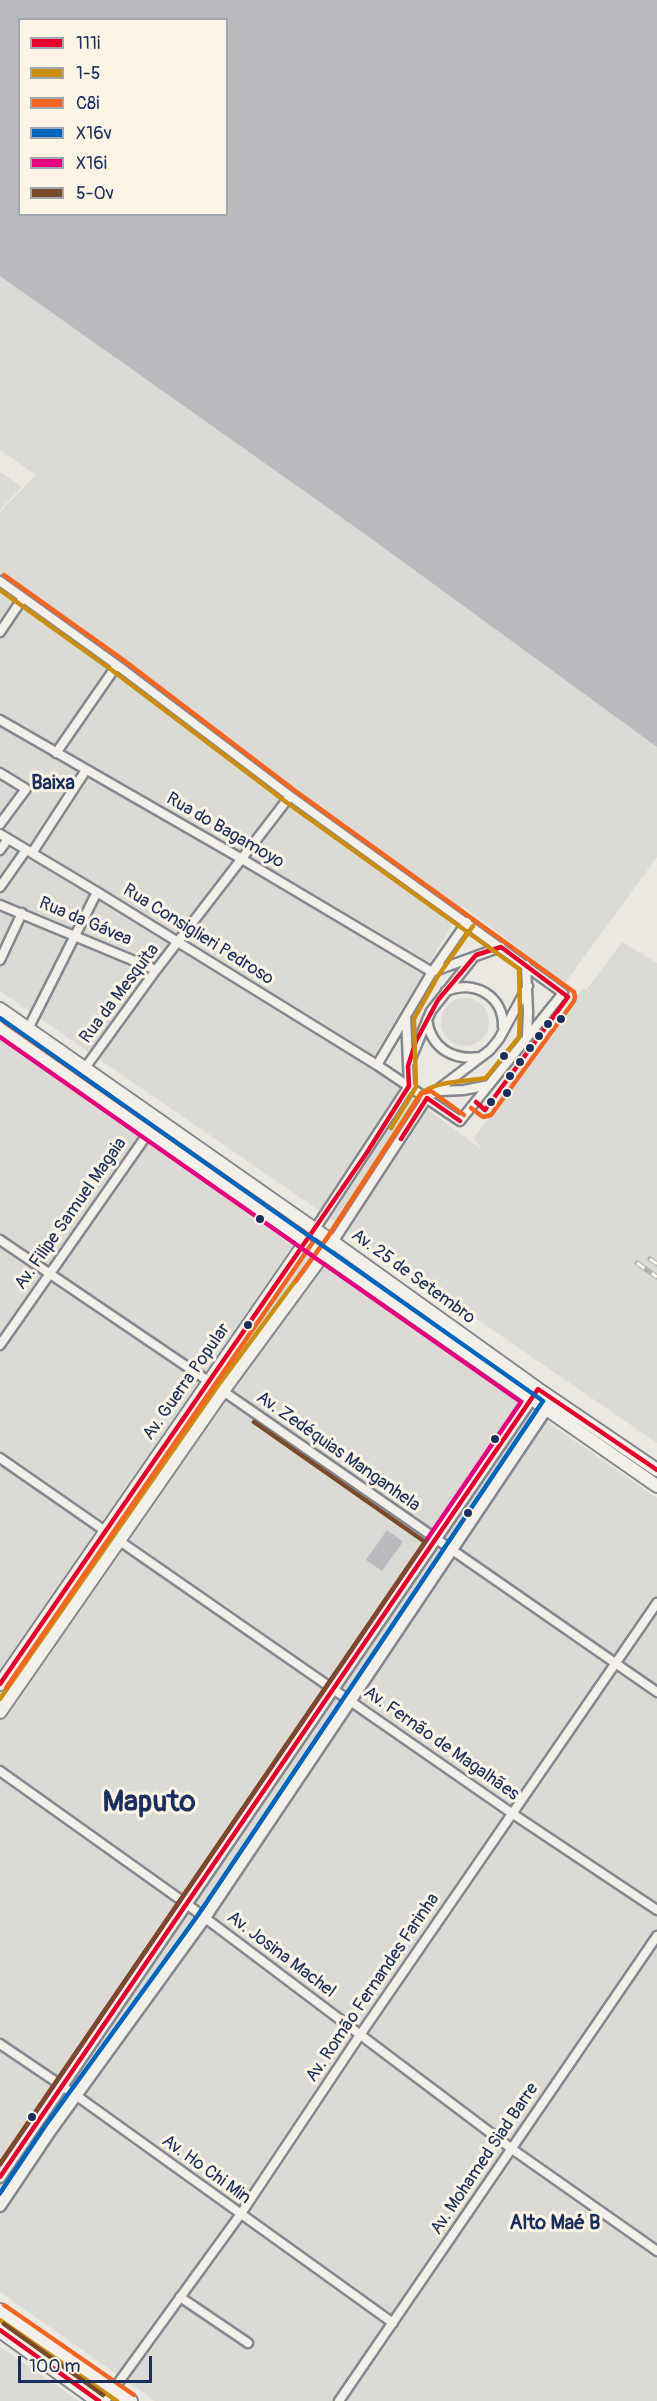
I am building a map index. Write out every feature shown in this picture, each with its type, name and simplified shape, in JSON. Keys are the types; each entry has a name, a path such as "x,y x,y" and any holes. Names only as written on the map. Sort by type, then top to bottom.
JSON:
{"main road":[{"name":"Av. 25 de Setembro","path":"0,1009 333,1242 535,1395 546,1410 657,1485"},
{"name":"Av. 25 de Setembro","path":"0,1028 306,1242 535,1395 553,1399 657,1470"},
{"name":"Av. Guerra Popular","path":"0,1684 315,1229"},
{"name":"Av. Guerra Popular","path":"0,1712 223,1391 333,1242"},
{"path":"0,2311 109,2395 130,2401"},
{"path":"0,2330 99,2401"}],"street":[{"path":"0,581 117,665 290,796 563,993 490,1085"},
{"path":"0,632 22,598"},
{"path":"56,753 117,665"},
{"name":"Rua do Bagamoyo","path":"0,720 242,859 432,972"},
{"path":"0,887 29,851 86,770"},
{"path":"0,773 26,789 0,824"},
{"name":"Rua da Mesquita","path":"85,1068 156,970 290,796"},
{"path":"0,850 4,837"},
{"name":"Rua Consiglieri Pedroso","path":"4,837 376,1065 460,1121 490,1085"},
{"path":"28,1029 97,892"},
{"name":"Rua da Gávea","path":"0,905 156,970"},
{"path":"0,960 22,913"},
{"path":"376,1065 432,972 467,922"},
{"path":"432,972 501,947"},
{"path":"408,1066 427,1020 444,993 476,955"},
{"path":"526,965 528,986 526,1040"},
{"path":"444,993 454,988 468,986 481,989 492,996 500,1007 504,1017 503,1030"},
{"name":"Av. Guerra Popular","path":"333,1242 427,1098 490,1050 528,986"},
{"path":"406,1017 409,1086"},
{"path":"427,1020 435,1043 445,1051 456,1057 469,1059 480,1057"},
{"name":"Av. Guerra Popular","path":"439,1091 464,1090 490,1085"},
{"name":"Av. Guerra Popular","path":"315,1229 409,1086"},
{"name":"Av. Filipe Samuel Magaia","path":"0,1345 158,1119"},
{"name":"Av. Zedéquias Manganhela","path":"0,1240 223,1391 657,1692"},
{"path":"0,2177 535,1395"},
{"path":"0,2206 51,2130 204,1919 553,1399"},
{"path":"0,1458 104,1531"},
{"name":"Av. Fernão de Magalhães","path":"104,1531 513,1814 657,1910"},
{"name":"Av. Romão Fernandes Farinha","path":"109,2395 240,2215 657,1602"},
{"name":"Av. Josina Machel","path":"0,1771 188,1905 512,2149 657,2251"},
{"name":"Av. Mohamed Siad Barre","path":"339,2401 657,1936"},
{"name":"Av. Ho Chi Min","path":"0,2044 77,2096 393,2323"},
{"path":"180,2297 248,2343"}],"shaded area":[{"path":"0,0 657,0 657,747 362,532 0,276"},
{"path":"0,276 362,532 657,747 657,857 565,983 463,906 368,1066 480,1148 474,1138 583,988 596,996 587,989 622,942 657,963 657,1443 0,991 0,512 36,475 0,450"},
{"path":"0,472 22,487 0,510"},
{"path":"325,965 340,975 320,1008 304,998"},
{"path":"465,998 482,1005 489,1022 482,1039 465,1046 448,1039 441,1022 448,1005"},
{"path":"554,1026 575,1041 558,1061 546,1035"},
{"path":"0,1038 286,1241 657,1498 657,2401 155,2401 0,2292"},
{"path":"539,1045 549,1061 544,1073 528,1059"},
{"path":"521,1069 537,1083 530,1090 516,1089 509,1085"},
{"path":"503,1093 532,1097 514,1119 494,1106"},
{"path":"256,1432 417,1544 327,1673 138,1541 171,1495 199,1514"},
{"path":"387,1530 403,1542 382,1571 366,1560"},
{"path":"366,1726 398,1748 387,1763 356,1741"},
{"path":"519,2199 547,2201 544,2242 516,2240"},
{"path":"87,2202 112,2219 82,2261 58,2244"},
{"path":"561,2226 596,2229 591,2286 557,2284"},
{"path":"537,2288 571,2290 569,2342 534,2340"},
{"path":"0,2347 79,2401 0,2401"}],"railway":[{"path":"650,1259 657,1264"},
{"path":"637,1263 657,1277"}],"transit line":[{"name":"C8i","path":"4,575 122,659 294,790 574,992 574,1001 491,1115 483,1117 471,1108"},
{"name":"1-5","path":"0,590 113,671 286,802 519,969 520,1012 519,1037 486,1078 444,1084 421,1093 327,1238 217,1387 0,1699"},
{"name":"1-5","path":"391,1128 416,1087 414,1019 438,976 473,926"},
{"name":"111i","path":"0,1684 366,1154 409,1086 408,1066 416,1041 438,1000 476,955 501,947 568,997 485,1110 476,1102"},
{"name":"X16v","path":"0,1018 543,1401 198,1915 45,2126 0,2193"},
{"name":"C8i","path":"4,1022 310,1236 313,1242 6,1688"},
{"name":"X16i","path":"0,1037 521,1402 0,2164"},
{"name":"C8i","path":"296,1281 327,1238 422,1093 431,1091 464,1115"},
{"name":"111i","path":"401,1139 427,1098 460,1121"},
{"name":"111i","path":"0,2177 538,1389 657,1470"},
{"name":"5-0v","path":"0,2164 425,1542 254,1422"},
{"name":"C8i","path":"4,2305 134,2395"},
{"name":"1-5","path":"0,2320 117,2401"},
{"name":"5-0v","path":"4,2324 103,2395"},
{"name":"111i","path":"0,2330 99,2401"}],"district":[{"name":"Baixa","path":"53,784"},
{"name":"Maputo","path":"149,1803"},
{"name":"Alto Maé B","path":"555,2224"}]}
